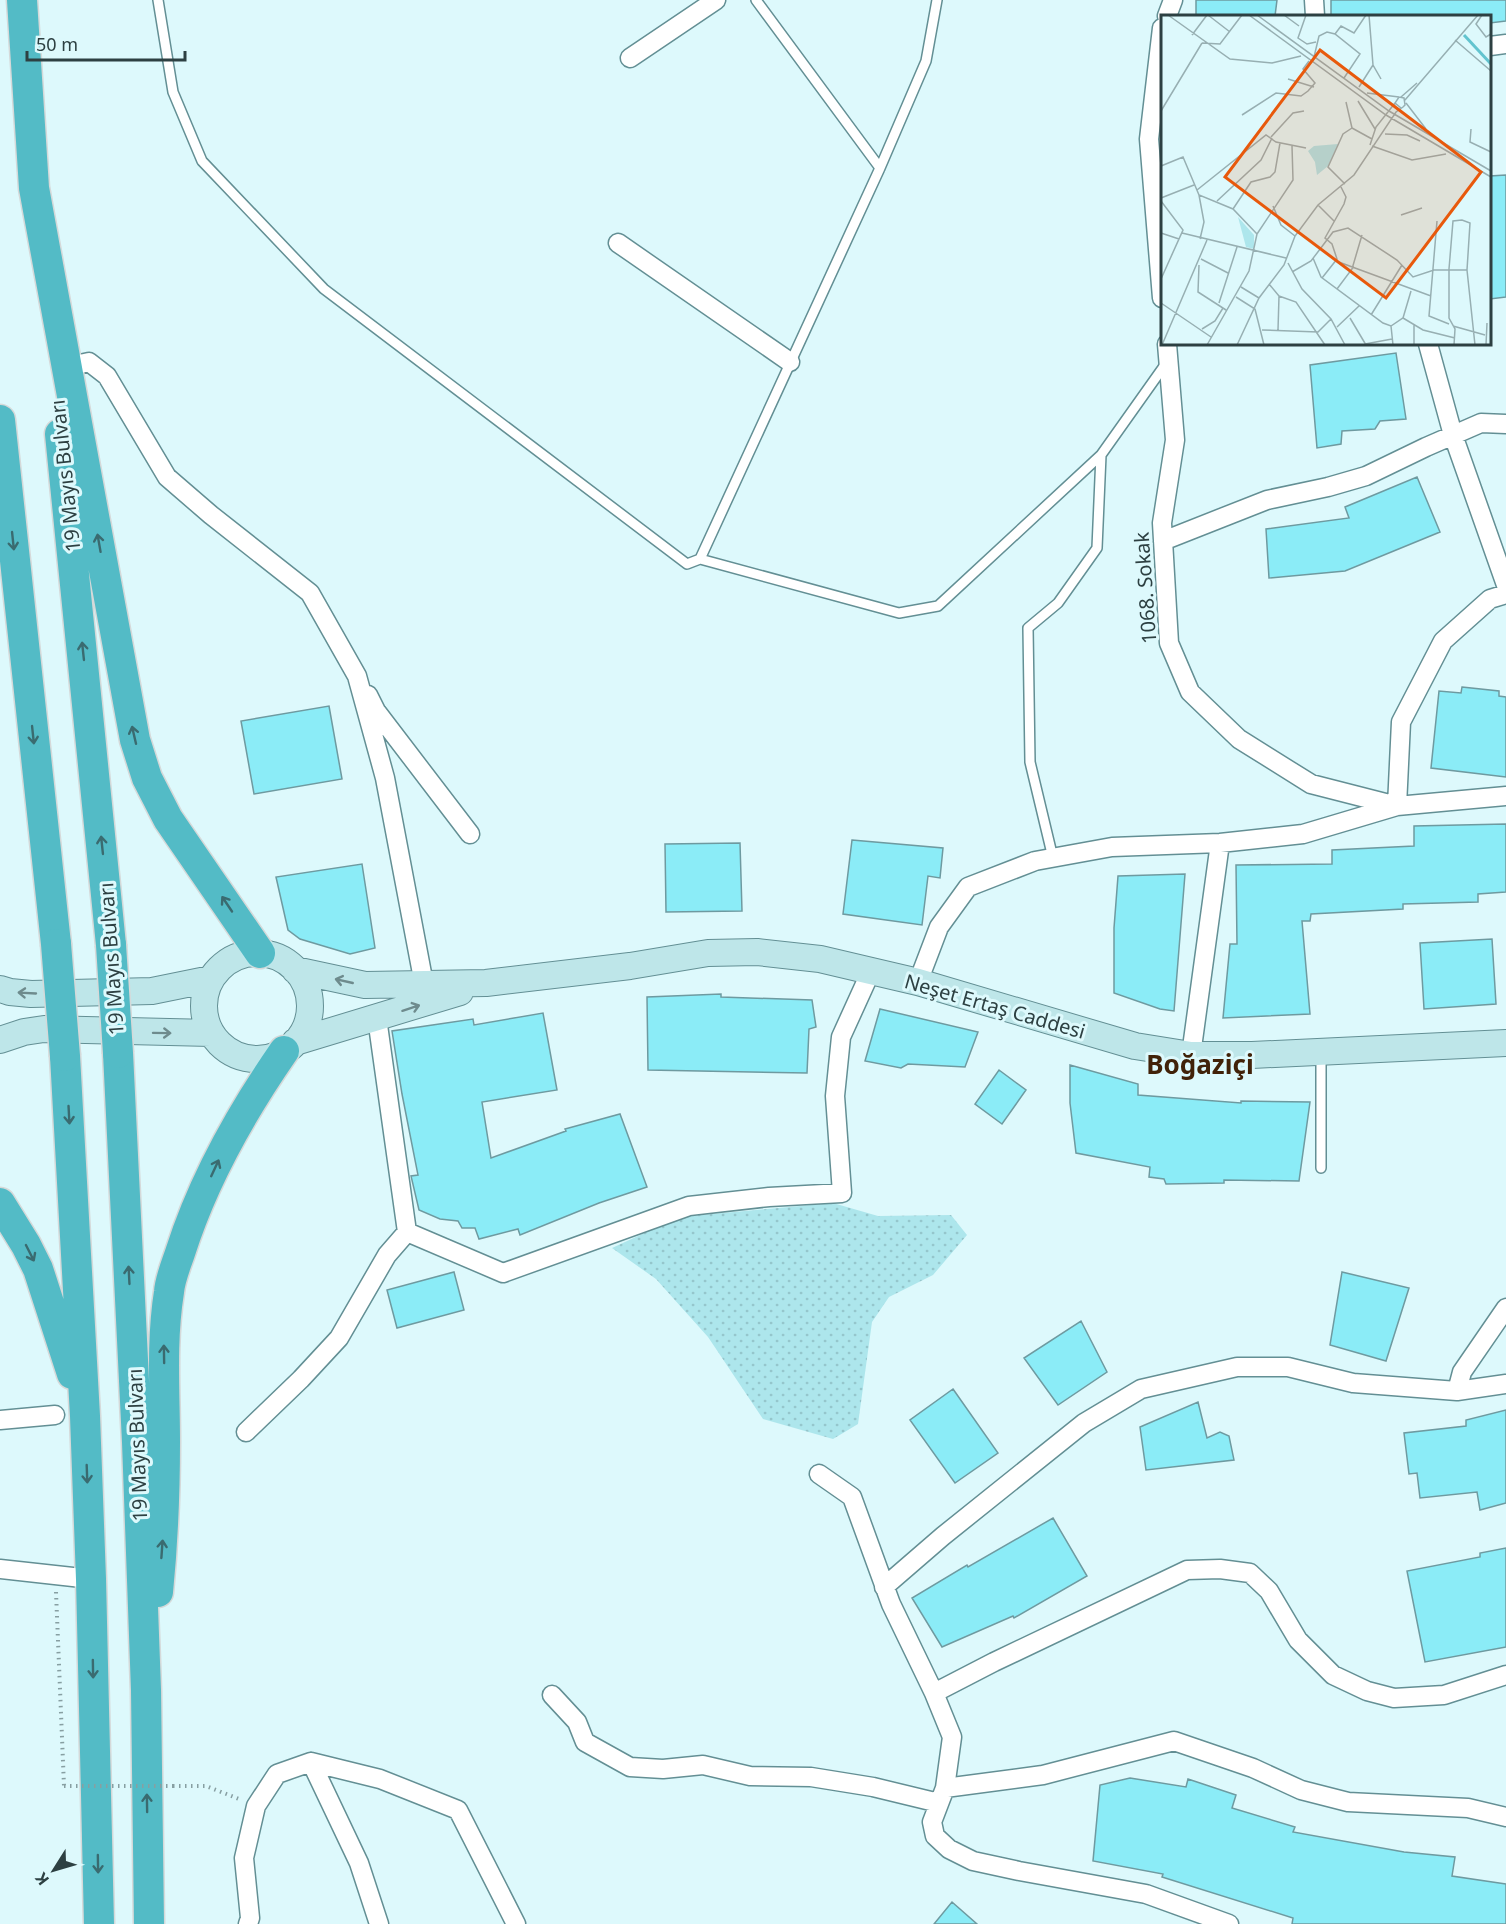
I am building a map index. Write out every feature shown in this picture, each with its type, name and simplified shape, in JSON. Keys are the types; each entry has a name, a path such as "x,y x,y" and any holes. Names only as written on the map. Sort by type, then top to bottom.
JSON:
{"highway":[{"name":"19 Mayıs Bulvarı","path":"3,0 34,188 74,561 111,945 137,1442 146,1690 148,1924"},
{"path":"22,0 34,188 138,750 147,777 168,819 260,953"},
{"path":"0,420 56,944 65,1056 85,1416 99,1924"},
{"path":"146,1690 162,1551 165,1443 164,1343 169,1290 188,1227 218,1162 251,1100 290,1047"},
{"path":"0,1203 38,1269 85,1416"}],"main road":[{"name":"Neşet Ertaş Caddesi","path":"295,970 364,985 486,983 630,966 708,953 757,952 820,959 918,982 1125,1043 1191,1055 1252,1055 1506,1043"},
{"path":"260,953 279,958 295,970 304,983 309,998 309,1014 304,1029 290,1047 272,1057 258,1059 244,1058 219,1043 211,1033 204,1006 205,992 211,979 220,968 232,959 246,954 260,953"},
{"path":"0,989 31,994 152,991 211,979"},
{"name":"Neşet Ertaş Caddesi","path":"290,1047 486,983"},
{"path":"0,1040 24,1032 44,1029 211,1033"}],"street":[{"path":"630,58 716,0"},
{"path":"1167,15 1173,0"},
{"path":"1314,0 1315,15"},
{"path":"1491,46 1506,44"},
{"path":"1161,49 1149,139 1161,286"},
{"path":"618,243 790,362"},
{"path":"1428,345 1452,435 1506,585"},
{"name":"1068. Sokak","path":"1167,352 1175,440 1162,523 1168,643 1190,692 1239,739 1311,784 1397,806 1506,796"},
{"path":"66,367 89,362 107,376 167,477 310,593 376,711 470,834"},
{"path":"1163,541 1267,500 1366,476 1481,423 1506,424"},
{"path":"918,982 939,927 968,886 1035,861 1112,847 1220,843 1303,834 1397,806 1401,722 1443,641 1491,599 1506,594"},
{"path":"357,676 384,778 424,984"},
{"path":"1191,1055 1220,843"},
{"path":"407,1232 502,1273 689,1206 769,1197 842,1193 835,1096 842,1037 871,971"},
{"path":"246,1432 339,1338 387,1255 407,1232 377,1018"},
{"path":"1458,1391 1462,1372 1506,1308"},
{"path":"884,1587 943,1536 1084,1423 1141,1389 1237,1367 1288,1367 1353,1383 1458,1391 1506,1384"},
{"path":"0,1420 55,1414"},
{"path":"819,1474 852,1497 884,1587 952,1737 942,1795 932,1822 935,1836 949,1849 973,1861 1146,1894 1229,1924"},
{"path":"0,1569 91,1579"},
{"path":"934,1693 1187,1570 1220,1569 1250,1573 1269,1591 1298,1640 1333,1675 1367,1691 1394,1698 1444,1695 1506,1675"},
{"path":"552,1695 577,1722 585,1742 630,1767 663,1768 703,1765 750,1776 811,1777 942,1795 1043,1775 1174,1741 1253,1768 1301,1790 1348,1802 1468,1808 1506,1816"},
{"path":"311,1762 359,1863 379,1924"},
{"path":"248,1924 250,1918 244,1858 256,1806 277,1774 311,1762 380,1779 458,1810 516,1924"}],"lane":[{"path":"158,0 173,92 202,161 324,289 687,564 700,559 899,613 938,606 1101,455 1167,352"},
{"path":"756,0 880,168"},
{"path":"700,559 880,168 926,61 937,0"},
{"path":"1053,858 1030,762 1028,628 1058,603 1097,548 1101,455"},
{"path":"1321,1168 1322,1052"}],"path":[{"path":"55,1575 64,1786 206,1786 256,1806"}],"shaded area":[{"path":"833,1203 878,1216 951,1215 967,1235 933,1275 889,1297 872,1322 858,1424 833,1439 763,1419 708,1337 656,1279 612,1248 679,1217"}],"building":[{"path":"1196,0 1277,0 1275,15 1196,15"},
{"path":"1331,0 1506,0 1506,21 1491,23 1491,15 1331,15"},
{"path":"1506,175 1506,297 1491,299 1491,176"},
{"path":"1396,353 1406,419 1380,421 1375,429 1342,431 1341,444 1317,448 1310,365"},
{"path":"1417,477 1440,532 1345,571 1269,578 1266,529 1349,518 1345,507"},
{"path":"1462,687 1499,691 1499,696 1506,697 1506,777 1431,768 1439,691 1461,693"},
{"path":"329,706 342,779 254,794 241,721"},
{"path":"1506,824 1506,892 1478,894 1478,902 1403,904 1403,909 1311,914 1310,921 1302,921 1310,1014 1223,1018 1230,944 1237,944 1236,865 1332,864 1332,850 1414,846 1414,826"},
{"path":"852,840 943,848 940,878 928,876 922,925 843,914"},
{"path":"740,843 742,911 666,912 665,844"},
{"path":"362,864 375,948 350,954 300,939 288,930 276,877"},
{"path":"1185,874 1174,1011 1160,1009 1114,993 1114,928 1118,876"},
{"path":"1492,939 1496,1004 1424,1009 1420,943"},
{"path":"721,994 721,997 812,1000 816,1027 809,1029 807,1073 648,1070 647,997"},
{"path":"880,1009 978,1032 965,1067 908,1064 901,1068 865,1061"},
{"path":"543,1013 557,1090 482,1102 491,1158 566,1131 565,1129 620,1114 647,1187 599,1203 520,1235 518,1229 479,1239 475,1228 462,1228 458,1221 440,1219 419,1210 411,1176 418,1175 392,1031 473,1019 474,1025"},
{"path":"1070,1065 1138,1084 1138,1095 1241,1103 1241,1101 1310,1102 1299,1181 1224,1180 1224,1183 1166,1184 1164,1179 1149,1177 1150,1167 1076,1153 1070,1103"},
{"path":"999,1070 1026,1090 1002,1124 975,1104"},
{"path":"454,1272 464,1310 397,1328 387,1290"},
{"path":"1342,1272 1409,1288 1386,1361 1330,1345"},
{"path":"1081,1321 1107,1372 1058,1405 1024,1358"},
{"path":"953,1389 998,1453 955,1483 910,1420"},
{"path":"1198,1402 1207,1438 1220,1432 1229,1436 1234,1460 1146,1470 1140,1427"},
{"path":"1506,1410 1506,1503 1480,1510 1477,1492 1420,1498 1417,1473 1409,1474 1404,1433 1466,1426 1466,1420"},
{"path":"1053,1518 1087,1576 1014,1618 1013,1616 942,1647 912,1598"},
{"path":"1506,1548 1506,1647 1425,1662 1407,1571 1480,1557 1480,1553"},
{"path":"1130,1778 1186,1787 1188,1779 1236,1795 1232,1808 1295,1827 1293,1832 1404,1852 1455,1857 1452,1876 1506,1884 1506,1924 1292,1924 1293,1918 1162,1877 1163,1874 1093,1861 1100,1785"},
{"path":"952,1902 977,1924 934,1924"}],"district":[{"name":"Boğaziçi","path":"1200,1064"}]}
